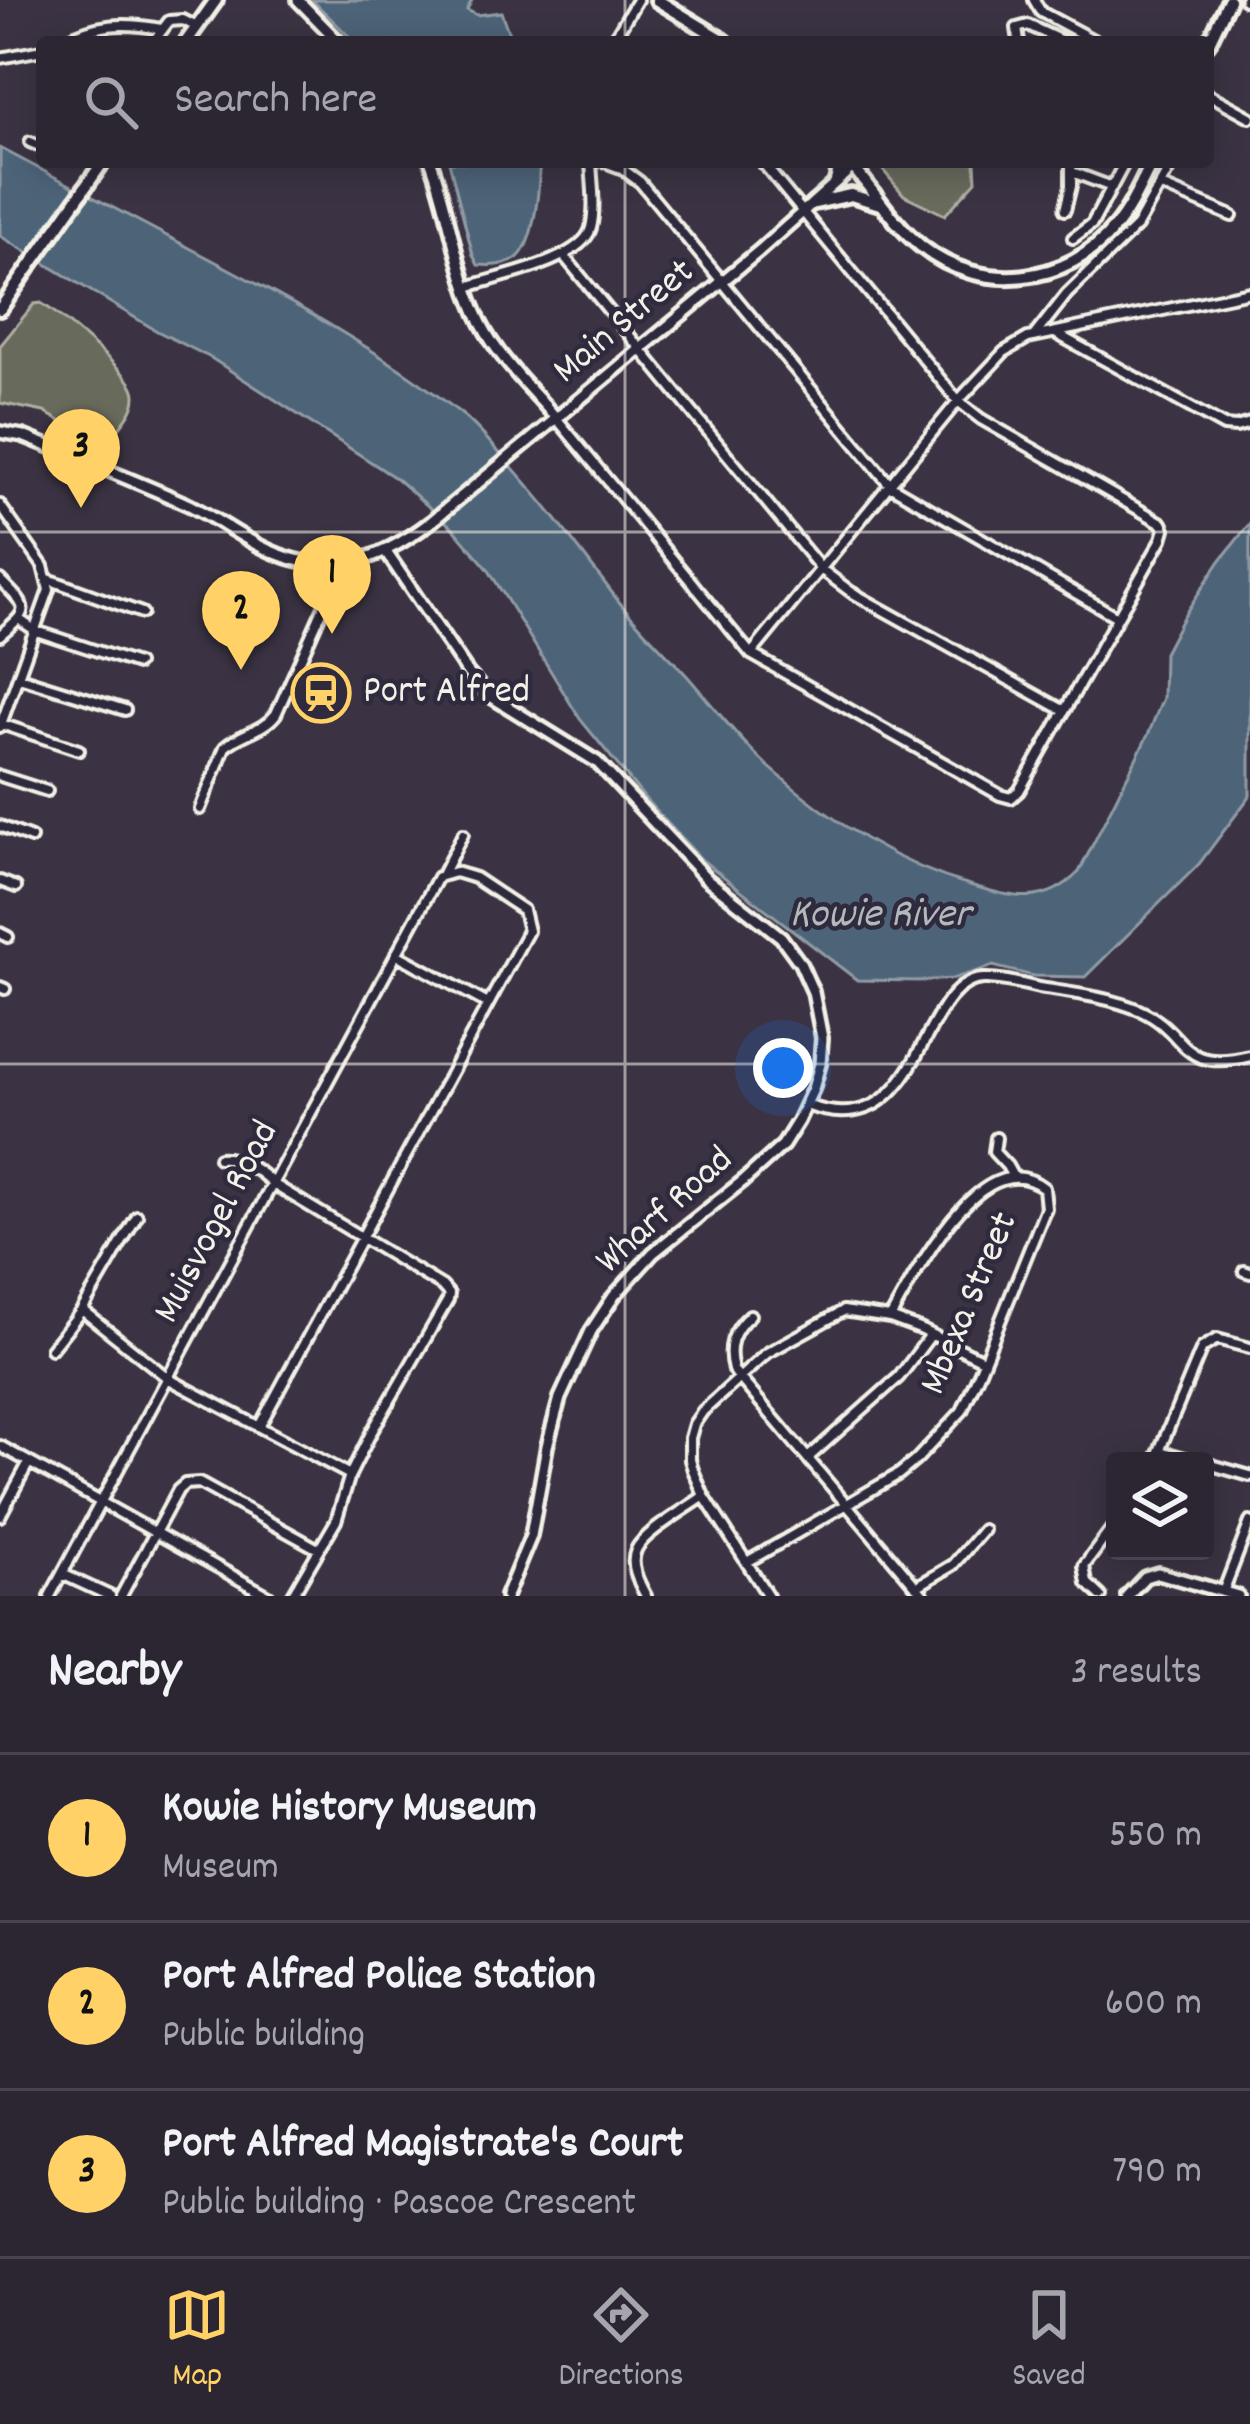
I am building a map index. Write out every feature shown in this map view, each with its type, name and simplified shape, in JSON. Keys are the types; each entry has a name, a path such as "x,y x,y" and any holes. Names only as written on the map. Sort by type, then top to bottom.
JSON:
{"main road":[{"path":"190,36 216,0"},
{"path":"657,0 716,36"},
{"path":"1212,36 1229,0"},
{"path":"0,309 98,168"},
{"path":"836,181 845,168"},
{"path":"852,168 920,246 962,270 1000,277 1036,275 1073,262 1105,237 1126,211 1149,168"},
{"path":"814,203 851,195 884,205"}],"street":[{"path":"298,0 333,36"},
{"path":"616,36 637,0"},
{"path":"1034,0 1041,12 1086,36"},
{"path":"156,36 176,19 197,27"},
{"path":"75,36 102,24 161,28"},
{"path":"1018,36 1017,28 1028,25 1051,36"},
{"path":"0,58 36,51"},
{"path":"1214,97 1250,117"},
{"path":"30,142 36,144"},
{"path":"433,168 467,287 491,341 752,654 1011,798 1164,535 1162,523 981,419 958,401 767,168"},
{"path":"467,287 564,256 580,246 592,223 592,168"},
{"path":"592,174 598,168"},
{"path":"621,168 640,182 891,486 1118,617"},
{"path":"1065,210 1071,168"},
{"path":"1073,168 1112,187"},
{"path":"1073,238 1092,224 1122,168"},
{"path":"1034,336 1067,293 1137,226 1170,168"},
{"name":"Main Street","path":"386,552 432,521 642,350 836,181"},
{"path":"1161,186 1232,216"},
{"path":"564,256 822,570 851,592 1063,710"},
{"path":"752,654 958,401 1004,352 1034,336 1250,292"},
{"path":"1054,332 1224,426 1250,423"},
{"path":"0,432 23,436 159,492 278,555 332,564 386,552"},
{"path":"0,505 43,566 50,594 1,726 79,750"},
{"name":"Wharf Road","path":"386,552 487,694 597,762 706,879 782,937 813,992 822,1038 820,1064 790,1136 776,1153 653,1253 614,1296 591,1331 560,1398 531,1536 506,1596"},
{"path":"200,809 225,747 276,714 325,604 332,564"},
{"path":"48,579 142,613"},
{"path":"0,580 22,609 20,620 0,635"},
{"path":"20,620 36,631 137,664"},
{"path":"19,677 125,710"},
{"path":"0,776 47,791"},
{"path":"0,826 32,838"},
{"name":"Muisvogel Road","path":"50,1596 463,834"},
{"path":"260,1425 528,931 526,915 517,904 460,872 440,876"},
{"path":"0,881 16,887"},
{"path":"396,954 488,1004"},
{"path":"806,1105 855,1113 881,1098 910,1069 957,991 979,979 1134,1008 1159,1021 1185,1049 1205,1060 1250,1056"},
{"path":"996,1138 994,1153 1012,1175"},
{"path":"219,1159 229,1157 265,1176 448,1291 448,1300 350,1475 342,1507 292,1596"},
{"name":"Mbexa Street","path":"747,1562 907,1468 951,1424 966,1402 1046,1208 1040,1184 1012,1175 977,1192 931,1250 890,1318"},
{"path":"51,1349 82,1310 137,1216"},
{"path":"82,1310 169,1379 350,1475"},
{"path":"768,1596 704,1496 690,1460 692,1429 703,1411 775,1348 838,1313 890,1318 983,1360"},
{"path":"750,1316 730,1344 731,1364 738,1376 924,1596"},
{"path":"809,1457 898,1377 930,1335"},
{"path":"1167,1452 1160,1450 1202,1348 1217,1339 1250,1348"},
{"path":"0,1446 269,1596"},
{"path":"0,1516 29,1462"},
{"path":"1214,1466 1250,1476"},
{"path":"125,1595 185,1484 200,1483 318,1549"},
{"path":"646,1596 634,1568 638,1546 704,1496"},
{"path":"1223,1592 1250,1522"},
{"path":"916,1587 953,1565 983,1530"},
{"path":"1101,1596 1087,1583 1084,1565 1106,1536"},
{"path":"1127,1596 1145,1576 1158,1573 1238,1596"},
{"path":"62,1574 110,1596"}],"green space":[{"path":"881,168 975,168 976,181 945,215 904,195"},
{"path":"41,303 120,370 134,390 130,413 115,433 74,429 44,412 0,403 0,346 34,304"}],"water":[{"path":"312,0 472,0 467,10 477,15 501,12 510,36 349,36"},
{"name":"Kowie River","path":"0,148 370,349 464,416 488,440 628,613 768,766 813,804 888,852 942,876 1000,893 1041,895 1079,872 1163,698 1164,653 1220,561 1250,523 1250,796 1199,864 1085,977 1033,976 993,966 952,979 857,980 702,860 647,801 580,719 488,569 454,529 397,479 211,358 157,331 0,236"},
{"path":"451,168 539,168 532,227 523,251 517,258 493,265 478,265"}],"place":[{"name":"Port Alfred Magistrate's Court","path":"81,508"},
{"name":"Kowie History Museum","path":"332,634"},
{"name":"Port Alfred Police Station","path":"241,670"},
{"name":"Port Alfred","path":"321,693"}]}
